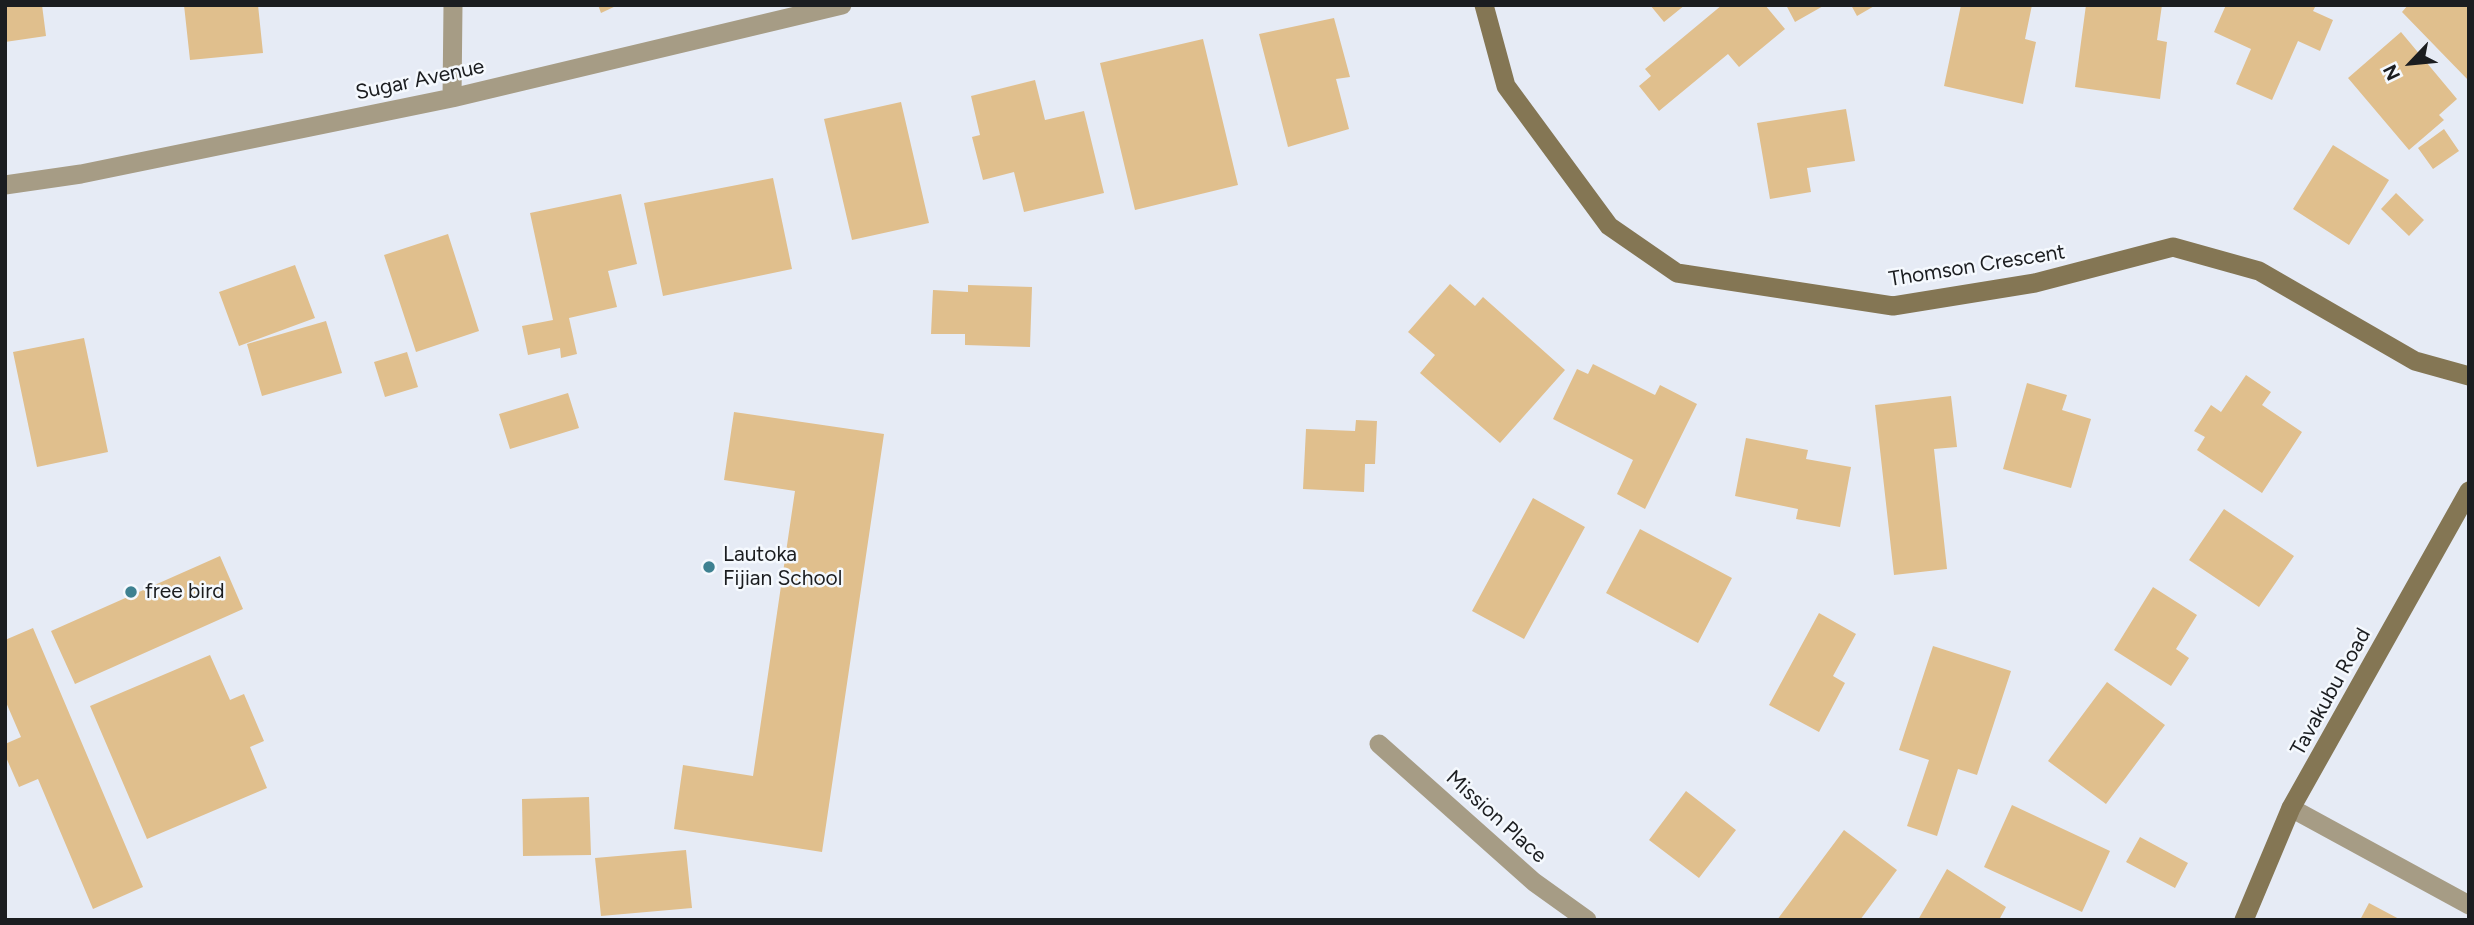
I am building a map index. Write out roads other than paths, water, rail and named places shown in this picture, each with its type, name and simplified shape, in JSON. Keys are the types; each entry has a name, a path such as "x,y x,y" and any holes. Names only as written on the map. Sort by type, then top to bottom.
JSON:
{"main road":[{"name":"Thomson Crescent","path":"1484,5 1506,86 1609,226 1676,273 1893,306 2035,283 2173,247 2259,271 2415,361 2469,376"},
{"name":"Tavakubu Road","path":"2244,920 2291,808 2469,491"}],"street":[{"path":"452,98 453,5"},
{"name":"Sugar Avenue","path":"5,185 81,174 452,98 842,5"},
{"name":"Mission Place","path":"1378,744 1534,882 1587,920"},
{"path":"2291,808 2469,905"}],"place":[{"name":"Lautoka Fijian School","path":"709,567"},
{"name":"free bird","path":"131,592"}]}
